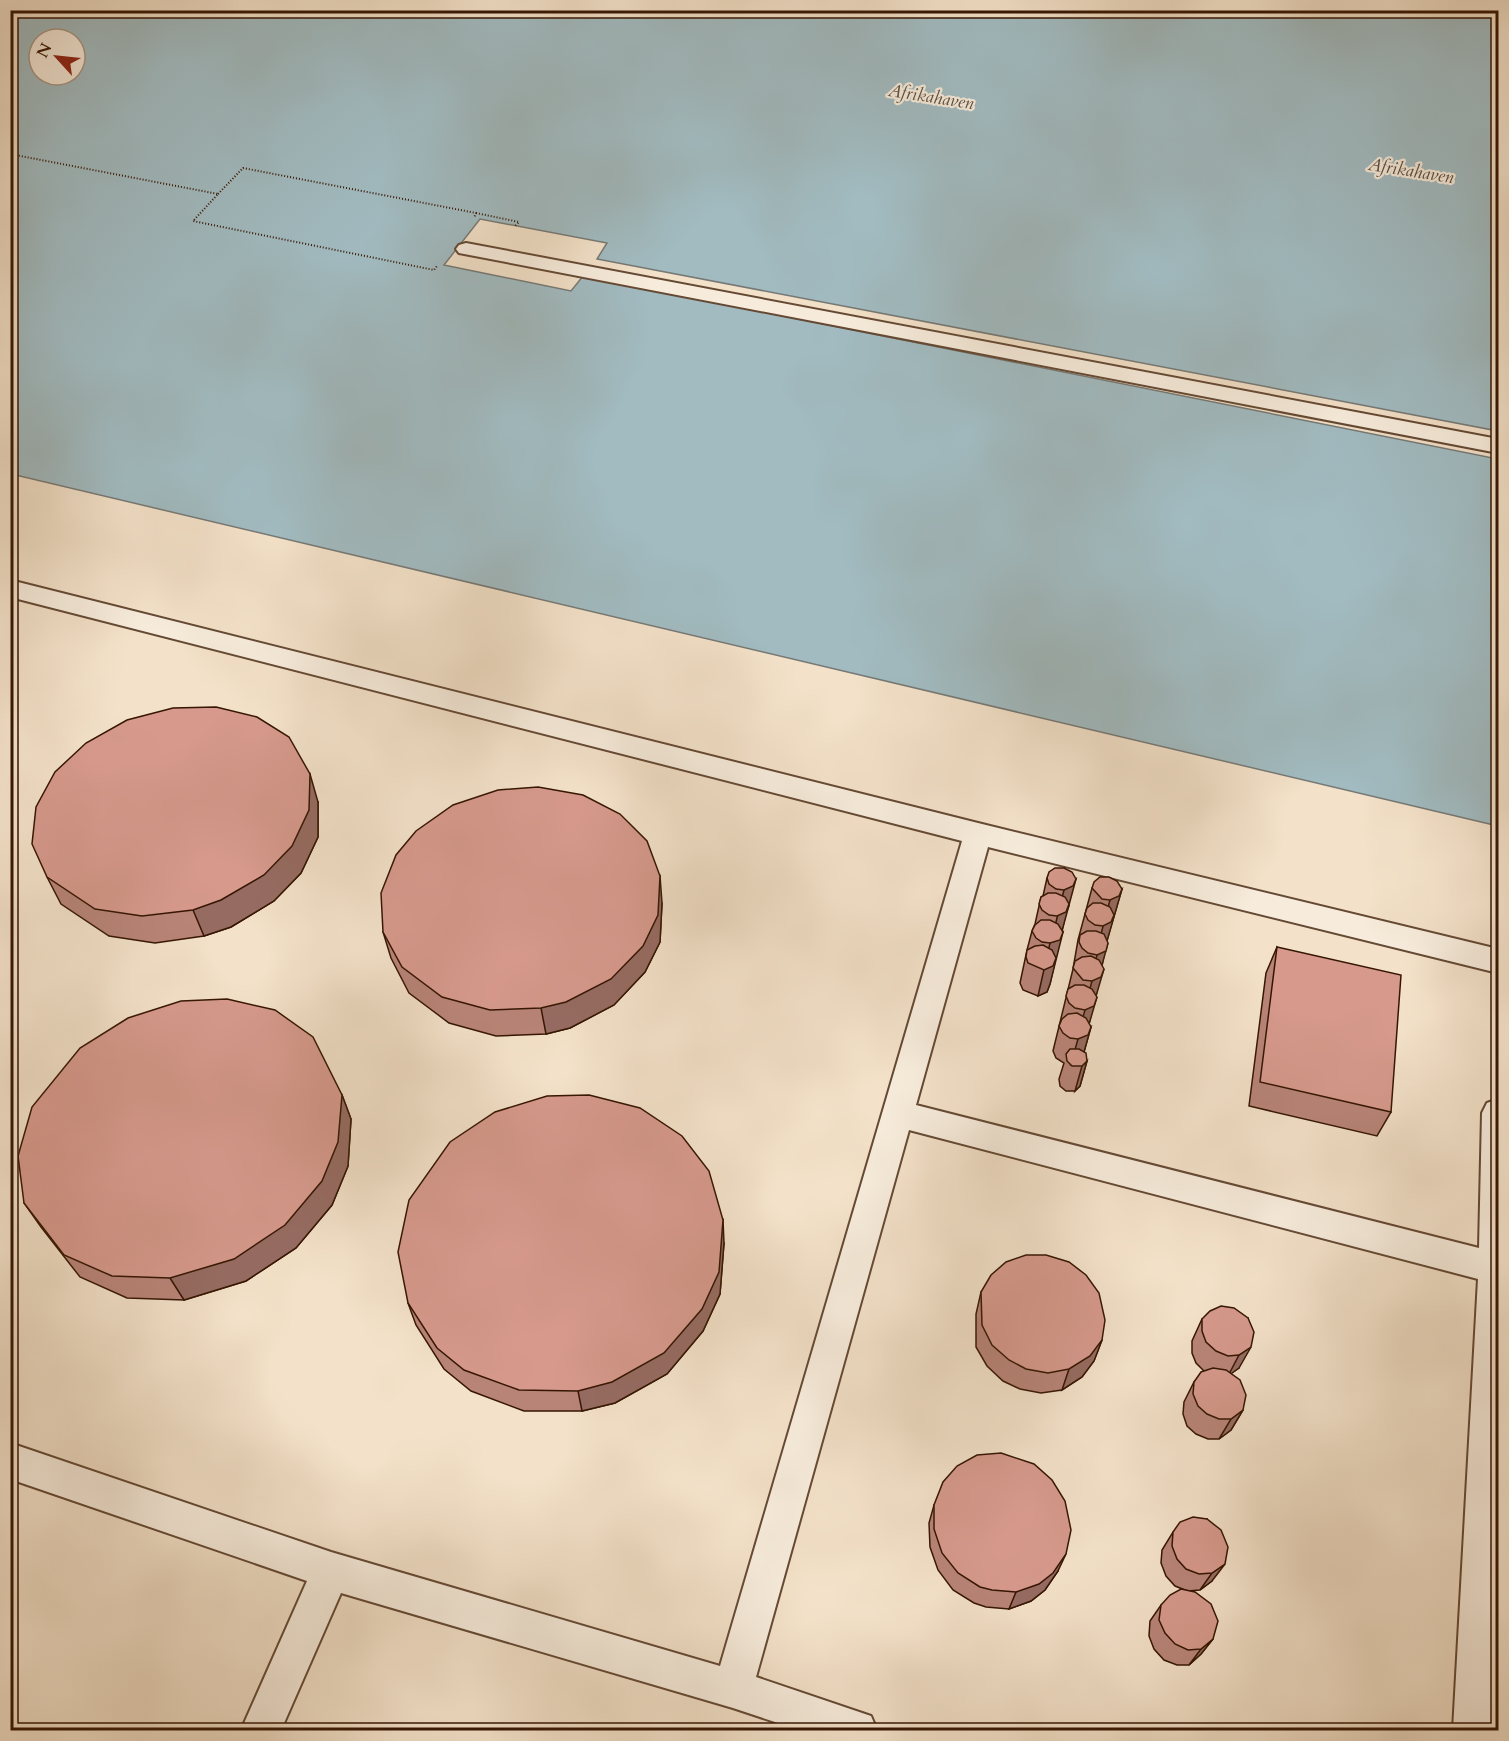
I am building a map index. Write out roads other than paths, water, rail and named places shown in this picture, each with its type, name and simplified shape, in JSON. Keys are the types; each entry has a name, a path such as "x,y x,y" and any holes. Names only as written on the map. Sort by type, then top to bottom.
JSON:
{"lane":[{"path":"466,249 1498,446"},
{"path":"10,588 978,834 1498,961"},
{"path":"733,1689 978,834"},
{"path":"1473,1731 1495,1269 1498,1113"},
{"path":"899,1114 1495,1269"},
{"path":"10,1461 331,1571 733,1689 857,1731"},
{"path":"261,1731 331,1571"}],"water":[{"name":"Afrikahaven","path":"11,11 1498,11 1498,431 597,259 607,243 480,219 444,265 571,291 583,276 1498,459 1498,826 11,474"}]}
